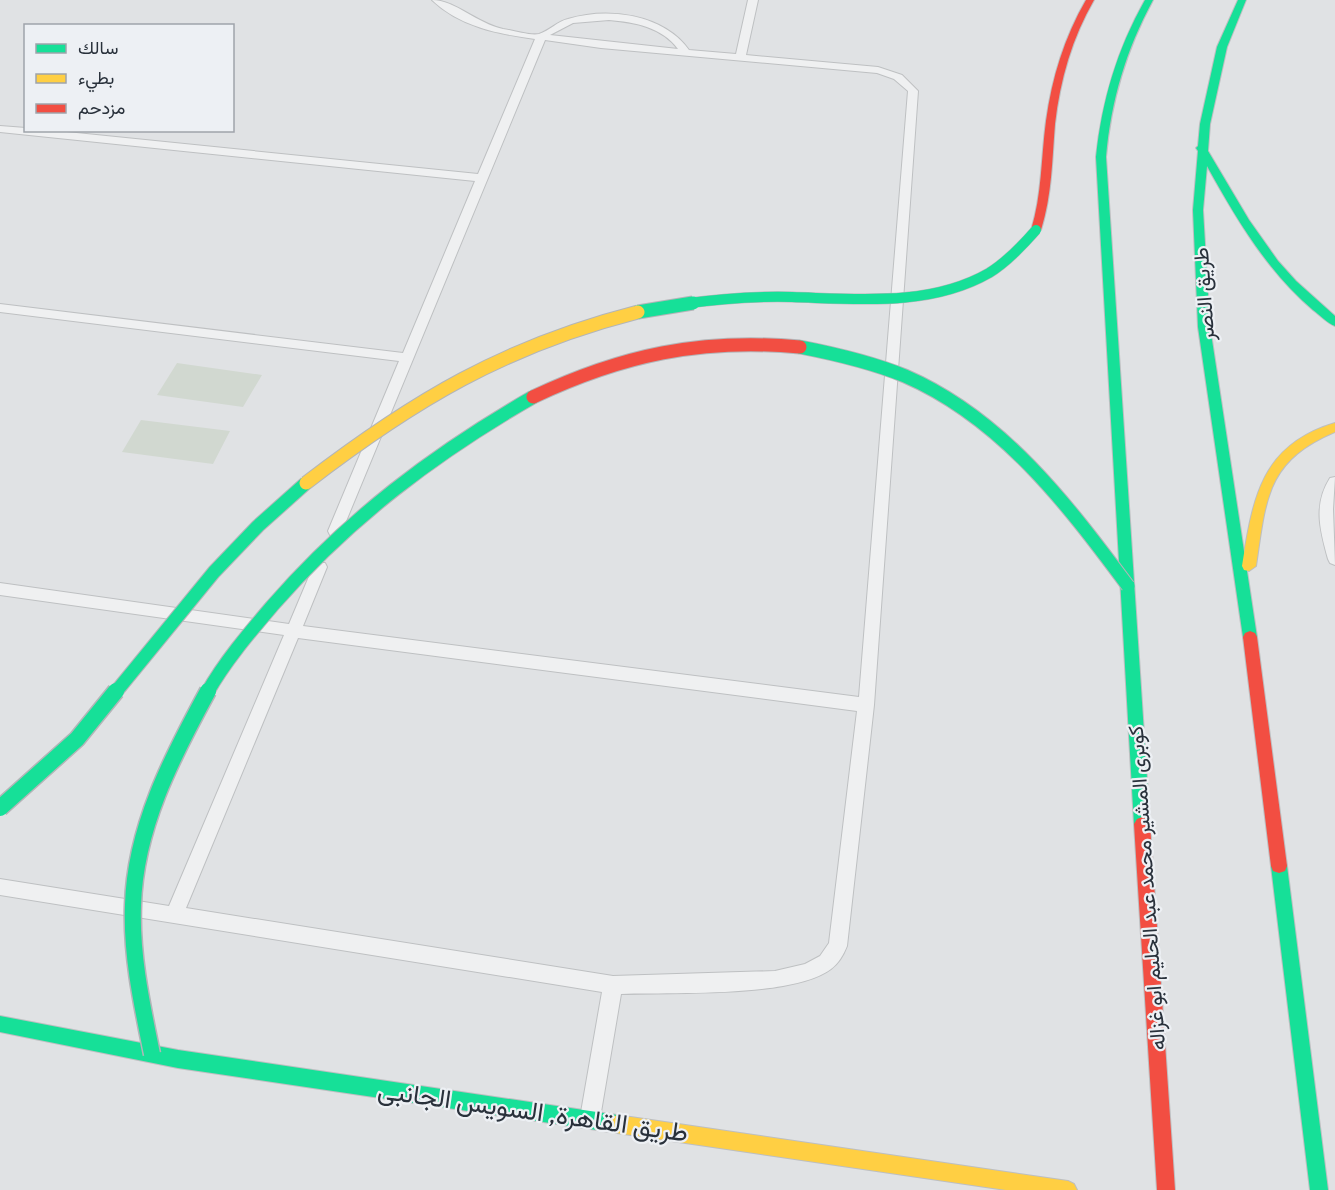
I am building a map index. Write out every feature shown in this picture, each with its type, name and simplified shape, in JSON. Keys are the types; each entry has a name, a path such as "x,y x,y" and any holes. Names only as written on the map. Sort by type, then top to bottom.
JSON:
{"main road":[{"path":"0,808 71,745 99,714 180,611 218,567 265,521 362,440 452,382 493,361 546,339 602,321 670,306 762,297 883,299 935,292 979,278 998,268 1027,243 1036,230 1045,201 1050,125 1058,85 1075,27 1090,0"},
{"path":"1128,586 1101,183 1101,137 1106,96 1119,56 1149,0"},
{"name":"طريق النصر","path":"1242,0 1232,17 1220,48 1201,148 1200,251 1215,412 1244,591"},
{"path":"1201,148 1263,254 1299,295 1335,322"},
{"path":"152,1054 134,953 132,907 137,861 148,818 163,776 183,736 215,683 249,634 324,549 407,476 489,421 546,390 594,368 627,358 694,346 768,344 807,348 884,367 950,399 1009,442 1036,467 1067,502 1128,586"},
{"path":"1319,1190 1244,591 1264,483 1274,465 1288,450 1307,437 1335,427"},
{"name":"كوبرى المشير محمد عبد الحليم ابو غزاله","path":"1128,586 1166,1190"},
{"name":"طريق القاهرة, السويس الجانبى","path":"0,1023 152,1054 1068,1190"}],"lane":[{"path":"0,887 613,985 775,980 808,972 826,962 838,946 866,705 913,92 908,83 895,75 878,70 686,53 498,31 467,19 437,0"},
{"path":"740,58 753,0"},
{"path":"174,915 541,37 566,22 578,18 615,18 643,22 673,37 686,53"},
{"path":"0,129 24,131"},
{"path":"30,132 482,178"},
{"path":"0,308 407,358"},
{"path":"1335,482 1326,505 1325,522 1335,559"},
{"path":"0,589 373,642 866,705"},
{"path":"590,1119 613,985"}],"shaded area":[{"path":"177,363 262,375 243,407 157,395"},
{"path":"141,420 230,431 213,464 122,452"}],"traffic: fast":[{"path":"1142,824 1101,157 1110,95 1122,56 1149,0"},
{"path":"1242,0 1222,47 1205,124 1198,210 1204,327 1250,637"},
{"path":"1201,148 1244,220 1275,264 1292,284 1335,322"},
{"path":"638,312 733,298 874,299 930,294 956,287 989,273 1011,256 1036,230"},
{"path":"800,347 856,359 906,376 950,400 990,429 1027,462 1062,500 1128,586"},
{"path":"152,1054 134,948 135,874 150,817 175,752 210,689 252,628 301,572 355,520 413,473 473,432 533,397"},
{"path":"0,808 77,739 214,572 258,526 306,483"},
{"path":"1279,866 1319,1190"},
{"path":"0,1024 178,1059 617,1124"}],"traffic: slow":[{"path":"306,483 383,426 462,378 547,339 591,324 638,312"},
{"path":"1249,566 1261,498 1268,480 1291,450 1310,438 1335,427"},
{"path":"617,1124 1068,1190"}],"traffic: jam":[{"path":"1036,230 1044,197 1051,122 1061,67 1073,32 1090,0"},
{"path":"533,397 597,369 663,351 730,343 800,347"},
{"path":"1250,637 1279,866"},
{"path":"1142,824 1166,1190"}]}
